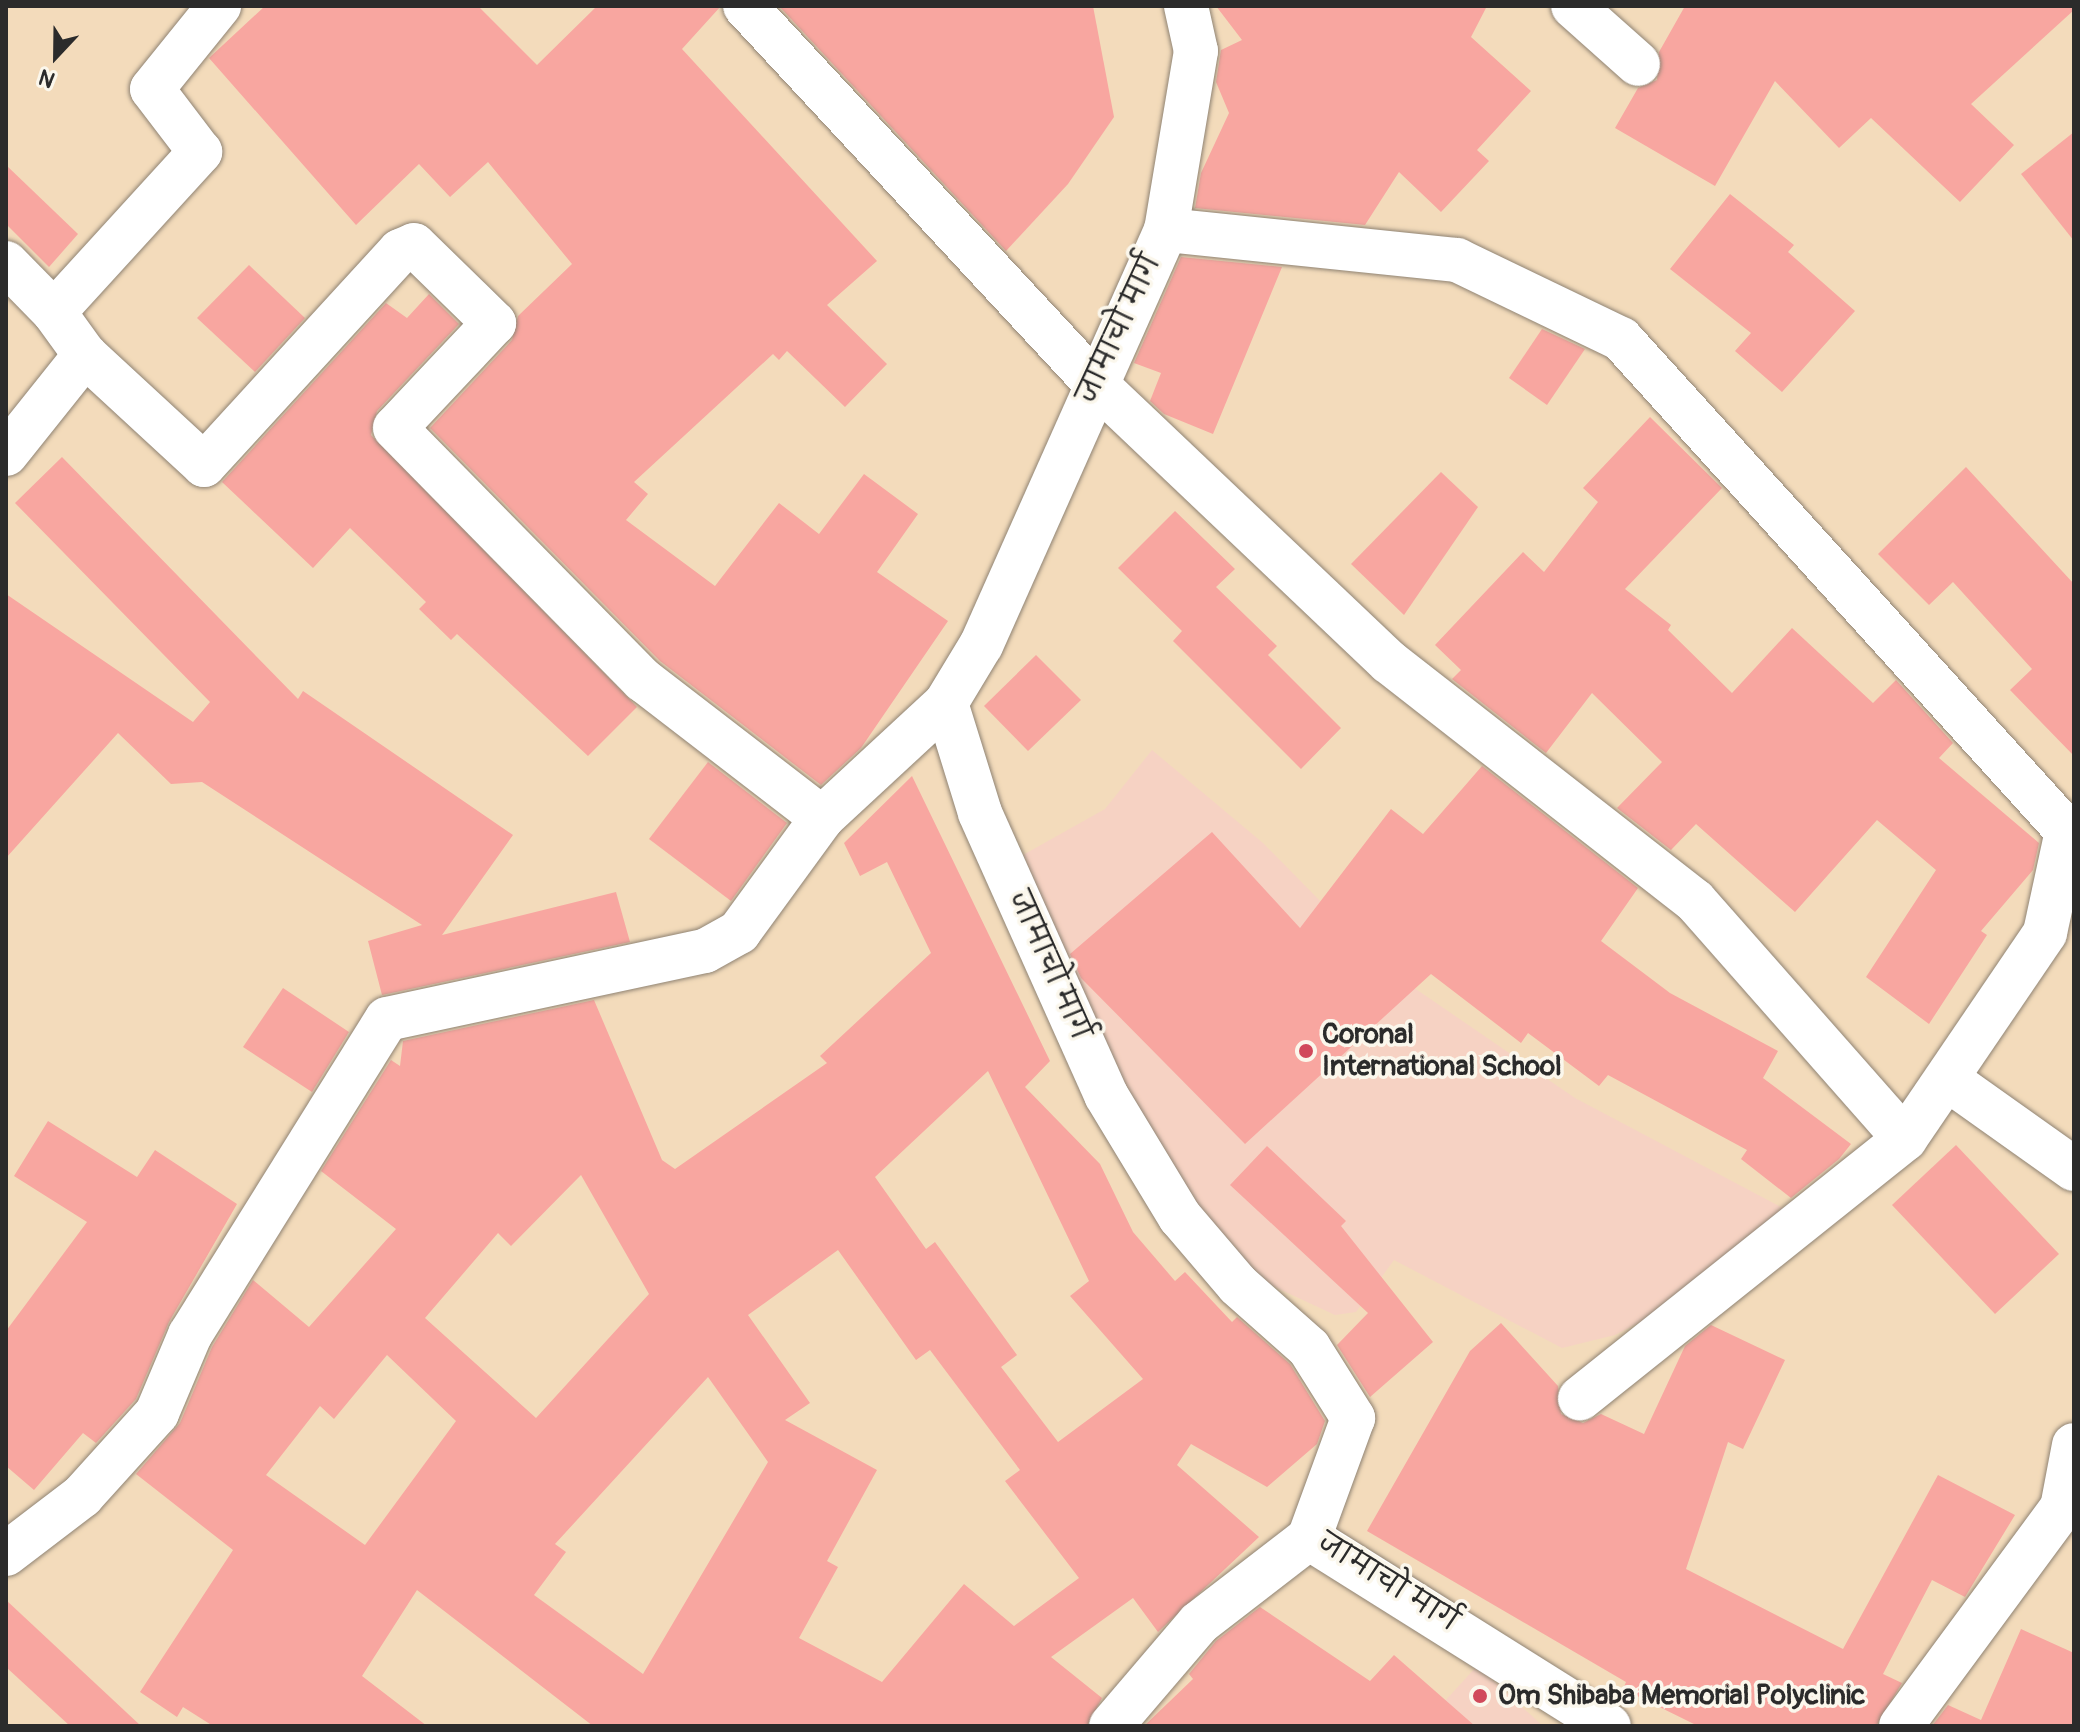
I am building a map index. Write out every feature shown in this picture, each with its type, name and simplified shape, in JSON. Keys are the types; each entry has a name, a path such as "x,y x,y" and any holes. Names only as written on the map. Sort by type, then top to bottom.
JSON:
{"street":[{"path":"54,312 200,152 152,89 219,6"},
{"path":"745,6 1095,383 1389,662 1538,785 1695,901 1905,1139"},
{"name":"जामाचो मार्ग","path":"1186,6 1196,51 1166,230 1095,383 981,645 946,703 980,813 1106,1095 1180,1217 1238,1285 1309,1348 1353,1418 1309,1538 1609,1726"},
{"path":"1573,6 1638,64"},
{"path":"1166,230 1470,267 1621,339 2067,831 2045,933 1950,1081 1905,1139 1580,1398"},
{"path":"6,263 54,312 85,355 204,465 400,251 414,245 494,323 395,428 643,680 822,818"},
{"path":"6,454 85,355"},
{"path":"6,1554 82,1496 157,1413 190,1335 387,1019 705,951 739,932 822,818 946,703"},
{"path":"1950,1081 2074,1169"},
{"path":"1901,1726 2062,1508 2074,1445"},
{"path":"1111,1726 1199,1623 1309,1538"}],"shaded area":[{"name":"Coronal International School","path":"1152,750 1263,843 1388,970 1575,1098 1798,1216 1711,1285 1615,1335 1562,1348 1394,1260 1356,1312 1335,1315 1260,1280 1179,1226 1023,855 1105,809"},
{"name":"Om Shibaba Memorial Polyclinic","path":"1477,1666 1543,1726 1422,1726"}],"building":[{"path":"265,6 478,6 537,65 597,6 721,6 682,49 877,261 827,305 887,364 845,407 787,351 779,360 773,354 634,482 648,494 626,520 715,586 779,503 819,534 864,474 918,514 877,572 948,621 861,748 821,785 660,661 430,428 512,340 518,316 572,264 488,162 450,197 419,164 356,225 209,58"},
{"path":"779,6 1093,6 1114,117 1068,184 1006,251"},
{"path":"1216,6 1487,6 1471,37 1531,91 1477,150 1489,161 1441,212 1399,172 1365,225 1195,208 1201,173 1229,113 1216,82 1221,50 1242,40"},
{"path":"1685,6 2074,6 2074,10 1971,104 2014,145 1960,202 1871,118 1839,148 1775,81 1715,186 1615,128 1638,88 1657,80 1659,52"},
{"path":"2074,132 2074,241 2021,174"},
{"path":"6,165 78,234 49,267 6,224"},
{"path":"1730,194 1794,245 1788,252 1855,311 1782,392 1735,351 1751,333 1670,269"},
{"path":"1181,257 1282,267 1213,434 1164,414 1150,401 1161,373 1134,363"},
{"path":"249,265 305,318 255,372 197,318"},
{"path":"429,294 459,324 377,411 371,435 637,707 588,756 457,634 451,640 419,609 426,602 350,528 313,568 222,482 386,303 407,318"},
{"path":"1542,329 1585,349 1547,405 1509,378"},
{"path":"1650,417 1722,488 1625,589 1671,625 1668,630 1732,693 1792,628 1873,703 1896,680 1953,743 1939,758 2039,843 2033,870 1981,931 1987,935 1929,1024 1866,977 1936,870 1877,820 1795,912 1696,824 1671,850 1617,808 1662,762 1592,693 1546,753 1452,679 1461,670 1435,645 1523,552 1544,572 1598,502 1583,488"},
{"path":"62,457 298,699 303,691 513,835 442,935 616,892 630,942 382,995 368,941 422,925 202,782 171,784 118,733 6,858 6,594 193,722 210,702 15,503"},
{"path":"1966,467 2074,584 2074,756 2010,690 2032,669 1953,582 1929,605 1878,554"},
{"path":"1441,472 1478,507 1404,615 1351,564"},
{"path":"1175,511 1235,569 1216,587 1277,646 1268,655 1341,728 1301,769 1173,641 1182,631 1118,568"},
{"path":"1036,655 1081,700 1028,751 984,706"},
{"path":"708,762 787,823 731,901 649,839"},
{"path":"1482,766 1638,888 1601,941 1670,993 1778,1051 1763,1078 1851,1144 1839,1159 1791,1198 1741,1159 1747,1150 1608,1075 1599,1086 1528,1033 1521,1043 1431,974 1245,1144 1081,978 1070,954 1212,832 1300,928 1391,809 1423,834"},
{"path":"912,776 1050,1061 1025,1087 1100,1164 1133,1232 1175,1281 1185,1272 1232,1322 1237,1317 1290,1364 1325,1421 1317,1444 1267,1487 1191,1444 1177,1465 1259,1537 1158,1632 1133,1598 1051,1657 1102,1698 1087,1726 593,1726 417,1590 362,1676 427,1726 213,1726 183,1707 177,1717 140,1692 233,1550 136,1474 180,1423 212,1347 253,1280 309,1327 396,1229 321,1171 391,1060 400,1066 403,1041 594,1000 662,1160 675,1169 827,1063 820,1056 931,953 887,862 860,876 844,843","holes":["988,1071 1089,1281 1070,1296 1143,1379 1058,1442 1001,1367 1017,1355 935,1242 926,1249 875,1177","581,1175 649,1294 536,1418 425,1318 498,1233 511,1246","838,1250 916,1360 930,1350 1020,1470 1005,1481 1079,1578 1014,1626 964,1584 882,1682 799,1638 838,1567 827,1561 877,1470 785,1420 810,1403 748,1315","387,1355 456,1421 365,1545 266,1475 320,1406 334,1419","708,1377 768,1462 643,1674 534,1595 566,1552 555,1544"]},
{"path":"283,988 349,1032 312,1092 243,1047"},
{"path":"48,1121 137,1177 155,1150 237,1204 169,1322 136,1399 96,1443 83,1433 34,1490 6,1466 6,1331 87,1222 14,1176"},
{"path":"1956,1145 2059,1254 1995,1314 1892,1205"},
{"path":"1267,1146 1346,1221 1341,1226 1433,1342 1370,1397 1337,1345 1368,1313 1230,1185"},
{"path":"1501,1323 1558,1386 1561,1414 1583,1423 1601,1414 1644,1434 1685,1346 1711,1325 1785,1360 1743,1449 1728,1442 1686,1569 1843,1649 1938,1475 2015,1515 1965,1597 1932,1580 1883,1674 1902,1683 1876,1726 1698,1726 1623,1689 1626,1682 1367,1531 1470,1351"},
{"path":"6,1600 141,1726 70,1726 6,1667"},
{"path":"1260,1607 1370,1681 1394,1655 1475,1726 1144,1726 1193,1679 1189,1674 1216,1641"},
{"path":"2021,1629 2074,1653 2074,1726 1932,1726 1948,1705 1981,1720"}],"place":[{"name":"Coronal International School","path":"1306,1051"},
{"name":"Om Shibaba Memorial Polyclinic","path":"1480,1696"}]}
